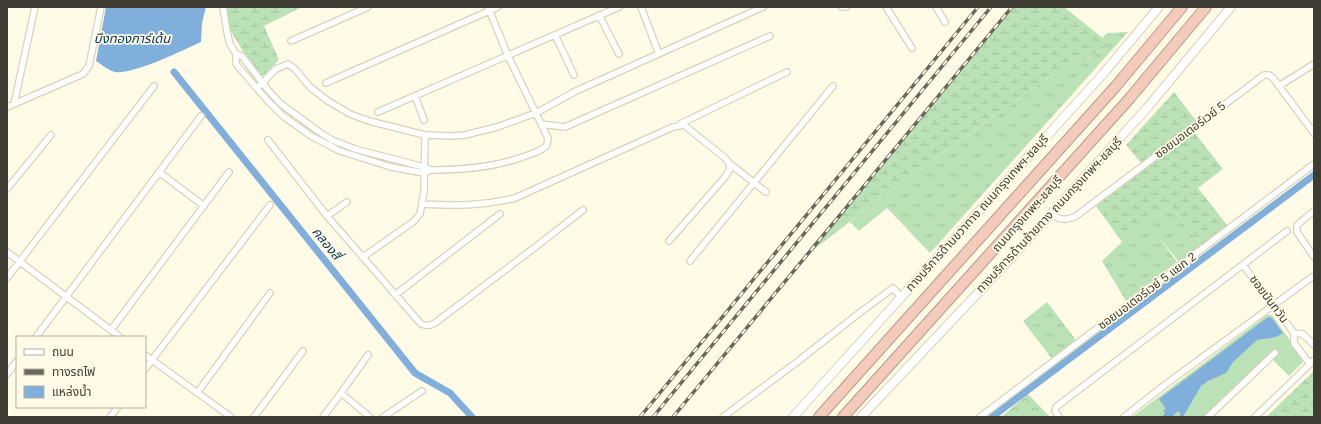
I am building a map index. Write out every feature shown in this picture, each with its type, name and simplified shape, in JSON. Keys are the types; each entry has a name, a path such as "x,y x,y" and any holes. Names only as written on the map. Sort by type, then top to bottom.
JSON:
{"highway":[{"name":"ถนนกรุงเทพฯ-ชลบุรี","path":"819,417 1116,86 1182,7"},
{"name":"ถนนกรุงเทพฯ-ชลบุรี","path":"843,417 1124,104 1206,7"}],"main road":[{"name":"ทางบริการด้านขวาทาง ถนนกรุงเทพฯ-ชลบุรี","path":"793,417 1103,74 1159,7"},
{"name":"ทางบริการด้านซ้ายทาง ถนนกรุงเทพฯ-ชลบุรี","path":"861,417 1051,214 1147,108 1231,7"}],"street":[{"path":"14,104 35,7"},
{"path":"7,107 83,74 89,66 101,7"},
{"path":"223,7 230,44 236,54 236,64 283,116 311,136 340,151 391,167 424,173 431,170"},
{"path":"291,41 368,7"},
{"path":"326,83 488,9 498,7"},
{"path":"378,112 619,7"},
{"path":"641,7 659,54"},
{"path":"257,88 276,69 288,64 295,69 310,87 328,101 350,114 369,121 425,135 465,135 497,127 536,113 576,91 763,7"},
{"path":"886,7 912,48"},
{"path":"936,7 945,22"},
{"path":"236,54 242,56 262,83 281,104 298,118 332,140 355,149 431,170 490,166 518,160 541,150 545,148 548,138 508,56 488,9"},
{"path":"599,15 619,54"},
{"path":"555,36 574,75"},
{"path":"541,124 565,127 770,36"},
{"path":"1279,86 1314,64"},
{"path":"422,204 461,206 497,203 515,198 680,125 787,72"},
{"name":"ซอยมอเตอร์เวย์ 5","path":"1051,214 1060,220 1071,219 1076,216 1264,75 1270,76 1279,86 1314,133"},
{"path":"7,278 154,86"},
{"path":"690,261 833,86"},
{"path":"415,96 424,120"},
{"path":"37,336 201,116"},
{"path":"680,125 686,126 766,192"},
{"path":"7,189 51,135"},
{"path":"363,257 413,222 420,214 424,173 425,135"},
{"path":"268,140 327,216 395,295 421,324 429,326 532,250 583,210"},
{"path":"669,241 729,172 729,163"},
{"name":"ซอยมอเตอร์เวย์ 5 แยก 2","path":"980,417 1314,164"},
{"path":"159,172 204,206"},
{"path":"111,330 229,172"},
{"path":"327,216 347,202"},
{"path":"146,369 270,206"},
{"path":"1314,211 1300,222 1296,228 1297,232 1314,257"},
{"path":"395,295 500,214"},
{"path":"1059,417 1054,411 1056,407 1287,232"},
{"path":"7,252 119,336"},
{"name":"ซอยนันทวัน","path":"1243,264 1294,333 1294,343 1312,362 1255,417"},
{"path":"1124,417 1166,384 1312,277"},
{"path":"722,417 797,362 893,288 901,297"},
{"path":"197,393 270,293"},
{"name":"ซอยนันทวัน","path":"1294,333 1303,334 1314,345"},
{"path":"254,417 303,351"},
{"path":"1208,417 1275,353"},
{"path":"323,417 342,393 368,355"},
{"path":"146,356 231,417"},
{"path":"7,374 16,362"},
{"path":"384,417 422,391"},
{"path":"342,393 370,417"},
{"path":"110,417 117,408"}],"green space":[{"path":"227,7 302,7 264,26 279,60 264,75 256,72 230,30"},
{"path":"1014,7 1064,7 1105,40 1105,49 1045,80 890,191 813,250 809,249"},
{"path":"1128,32 930,253 887,208 859,231 850,222 890,191 1045,80 1105,49 1105,40 1102,38 1107,33"},
{"path":"1174,92 1197,122 1141,163 1126,145"},
{"path":"1194,132 1223,169 1198,188 1227,225 1201,245 1171,206 1122,242 1096,206"},
{"path":"1171,206 1201,245 1179,262 1158,236 1177,262 1126,301 1102,261 1122,242"},
{"path":"1047,302 1076,340 1052,359 1023,321"},
{"path":"1267,315 1272,315 1303,362 1289,376 1269,356 1204,417 1132,417"},
{"path":"1314,371 1314,417 1266,417"},
{"path":"1028,394 1050,417 1001,417"}],"water":[{"name":"บึงทองการ์เด้น","path":"106,7 206,7 202,23 201,42 171,56 134,70 115,72 96,61"},
{"path":"1268,317 1272,318 1283,333 1276,337 1257,340 1233,362 1226,373 1208,381 1201,386 1183,417 1178,417 1181,414 1178,411 1172,417 1163,416 1165,413 1163,411 1166,409 1159,399"}],"waterway":[{"name":"คลองสี่","path":"174,72 415,373 450,393 472,417"},
{"path":"992,417 1314,175"}],"railway":[{"path":"640,417 978,7"},
{"path":"653,417 991,7"},
{"path":"673,417 1012,7"}]}
